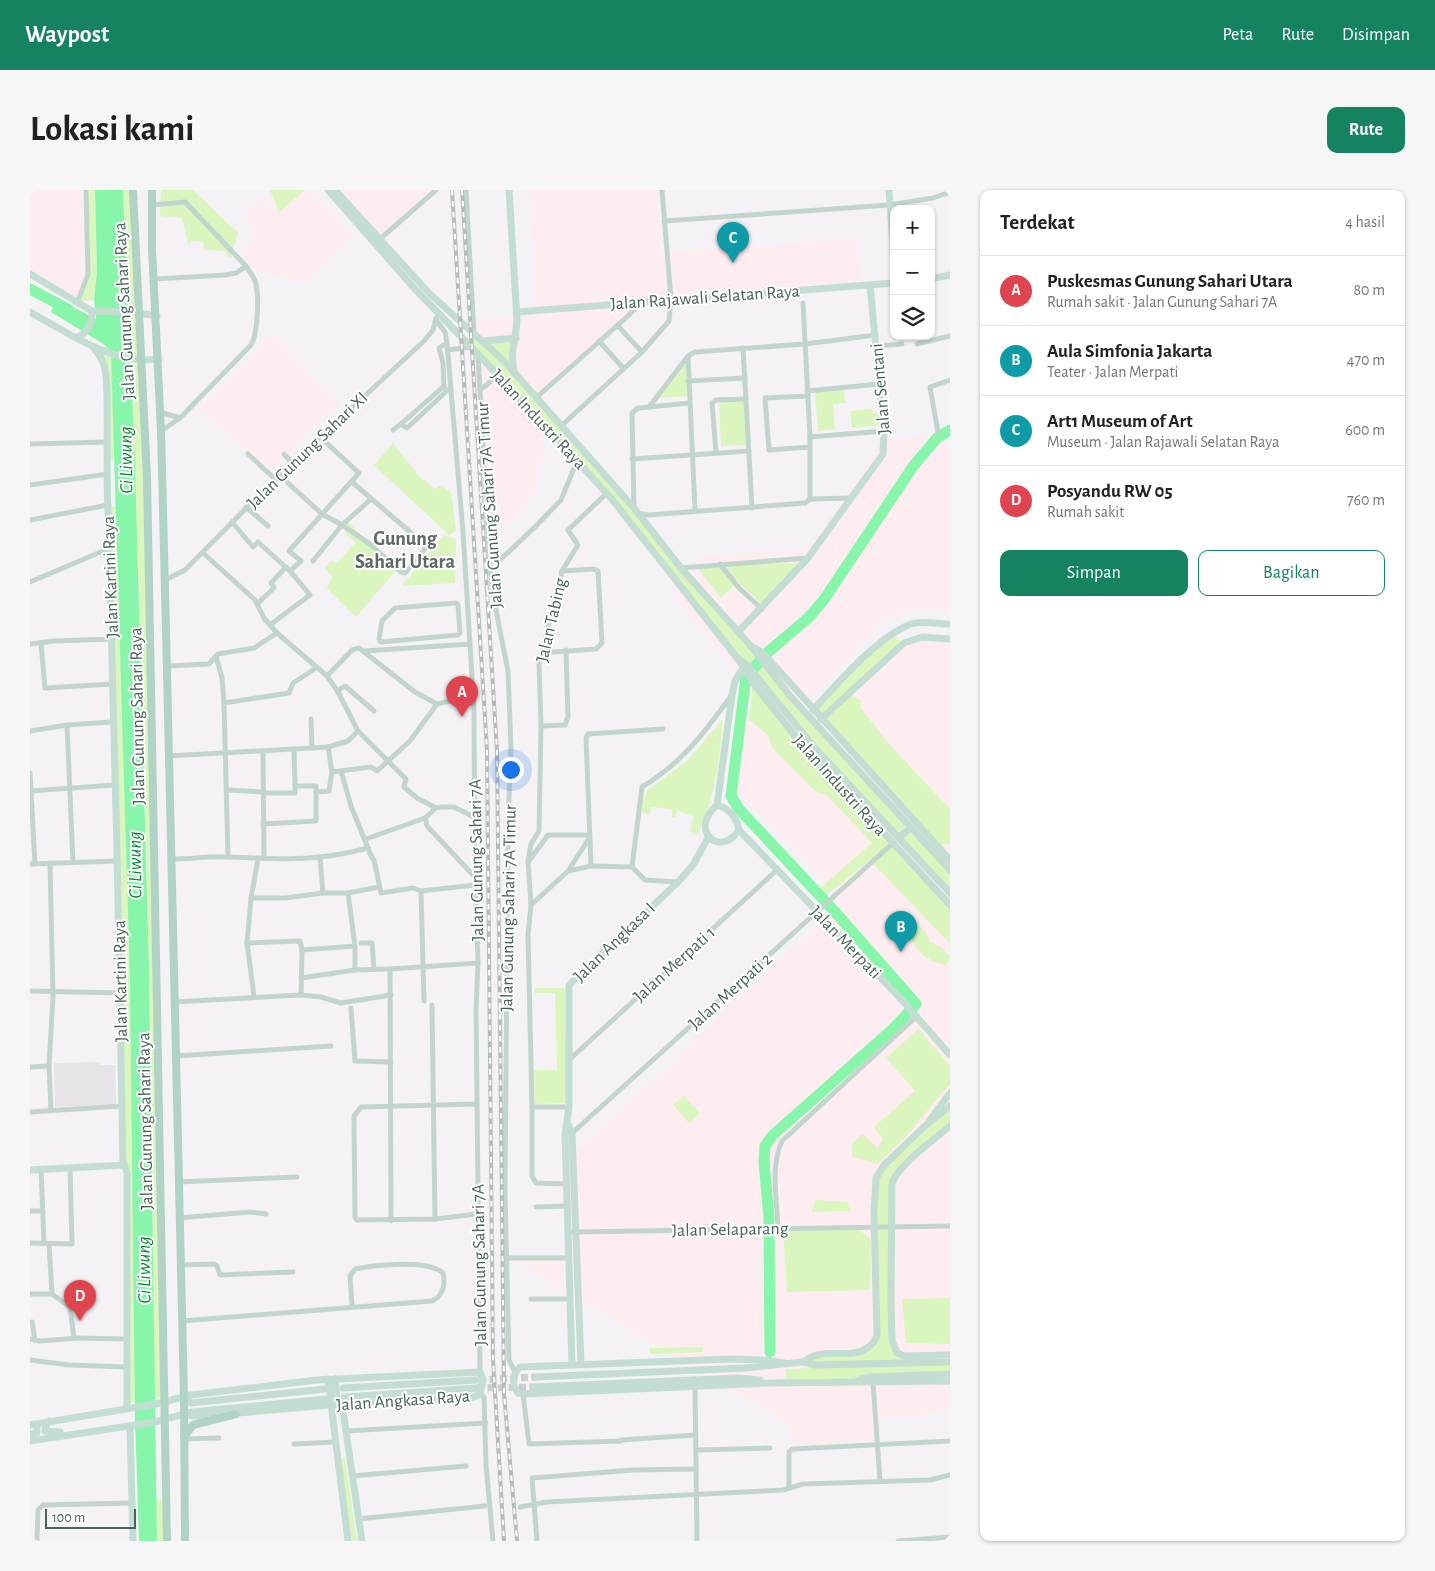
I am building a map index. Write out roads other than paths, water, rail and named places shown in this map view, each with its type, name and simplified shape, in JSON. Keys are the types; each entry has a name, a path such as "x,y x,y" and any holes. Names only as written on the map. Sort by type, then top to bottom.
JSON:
{"main road":[{"name":"Jalan Gunung Sahari Raya","path":"132,190 135,312 147,477 166,1402 167,1541"},
{"name":"Jalan Gunung Sahari Raya","path":"152,190 159,359 172,859 178,1182 185,1414 183,1439 185,1541"},
{"name":"Jalan Industri Raya","path":"328,190 380,240 429,292 505,362 636,511 681,568 851,757 950,860"},
{"name":"Jalan Industri Raya","path":"336,190 351,211 436,311 607,493 746,670 950,893"},
{"path":"509,190 517,312 516,338 511,357 514,372"},
{"path":"889,190 893,250"},
{"path":"30,274 78,301 91,311 135,312 156,316"},
{"path":"935,278 950,275"},
{"name":"Jalan Rajawali Selatan Raya","path":"517,312 671,299 890,284"},
{"name":"Jalan Sentani","path":"739,631 762,609 808,558 883,454 884,431 870,286"},
{"path":"76,337 84,334 90,326 91,311"},
{"path":"30,312 94,347 139,360 159,359"},
{"path":"482,341 516,338"},
{"name":"Jalan Kartini Raya","path":"94,347 101,357 105,370 113,638 112,722 118,860 122,1106 124,1165 127,1172 127,1366 130,1408"},
{"path":"497,374 505,362"},
{"path":"147,477 162,476"},
{"path":"918,623 922,637"},
{"path":"813,710 847,672 898,631 918,623 950,624"},
{"path":"898,631 907,642"},
{"path":"821,719 907,642 922,637 950,639"},
{"name":"Jalan Industri Raya","path":"767,663 821,719 910,828 950,870"},
{"path":"718,805 727,809 734,816 740,830 735,837 723,842 713,841 708,838 705,827 706,817 718,805 732,695 735,681 746,670"},
{"name":"Jalan Industri Raya","path":"756,681 800,742 950,906"},
{"path":"800,742 814,746"},
{"path":"899,837 910,828"},
{"name":"Jalan Merpati","path":"740,830 819,910 915,1014 950,1056"},
{"name":"Jalan Angkasa I","path":"581,1364 572,1232 568,1124 570,1059 569,985 678,882 699,857 708,838"},
{"path":"802,1362 816,1355 861,1352 873,1344 877,1336 876,1178 880,1171 926,1125 950,1093"},
{"path":"926,1125 950,1106"},
{"path":"950,1126 895,1176 891,1188 892,1340 897,1352 904,1356 950,1355"},
{"name":"Jalan Angkasa I","path":"569,1134 567,1206 572,1232 569,1258 572,1365"},
{"path":"30,1170 124,1165"},
{"path":"163,1265 180,1265"},
{"path":"923,1356 930,1363"},
{"path":"784,1363 766,1360 730,1359 520,1367 515,1372 515,1388 518,1393 523,1394 770,1383 950,1381"},
{"path":"535,1377 746,1368 802,1362 815,1365 950,1362"},
{"name":"Jalan Angkasa Raya","path":"30,1440 132,1426 166,1420 192,1412 478,1391 483,1380 480,1372 332,1379 184,1397 166,1402 31,1424"},
{"path":"855,1381 868,1377 950,1374"},
{"path":"534,1387 738,1378 770,1383"},
{"path":"332,1379 336,1398 343,1401 362,1541"},
{"path":"332,1379 328,1402 348,1541"},
{"name":"Jalan Angkasa Raya","path":"343,1388 476,1380"},
{"name":"Jalan Angkasa Raya","path":"184,1397 191,1403 325,1389"},
{"name":"Jalan Angkasa Raya","path":"185,1414 192,1416 236,1414 328,1402"},
{"path":"183,1439 193,1425 236,1414"},
{"path":"49,1422 46,1425 46,1431 62,1432 66,1435"},
{"path":"30,1434 37,1433 38,1430 37,1425 31,1424"},
{"path":"132,1426 133,1541"},
{"path":"336,1455 349,1454"}],"street":[{"path":"78,301 88,274 86,190"},
{"path":"380,240 436,190"},
{"path":"466,190 474,334"},
{"path":"561,426 642,352 665,328 668,321 671,299 662,190"},
{"path":"664,222 889,205 933,198 950,192"},
{"path":"152,205 185,202 246,266 256,285 256,337 251,345 180,418 161,432"},
{"path":"155,279 224,276 236,274 246,266"},
{"path":"537,397 617,326 640,302"},
{"path":"803,304 810,437 810,499"},
{"name":"Jalan Gunung Sahari XI","path":"165,580 185,570 274,479 424,341 433,330 436,311"},
{"name":"Jalan Gunung Sahari 7A","path":"436,320 445,332 448,350 446,362 451,387 473,698 475,885 478,962 476,1009 480,1372"},
{"path":"617,326 642,352"},
{"path":"649,407 688,356 696,352 805,344 876,335"},
{"path":"917,344 950,336"},
{"path":"599,341 624,369"},
{"path":"444,394 446,362 439,348 447,343"},
{"path":"876,346 902,344"},
{"path":"448,350 471,347"},
{"path":"743,348 752,508"},
{"name":"Jalan Gunung Sahari 7A Timur","path":"478,355 491,577 509,680 511,748 508,823 505,1192 509,1360 515,1372"},
{"path":"688,356 695,510"},
{"path":"480,389 487,386 497,374"},
{"path":"688,381 745,378"},
{"path":"938,432 930,387 950,380"},
{"path":"810,447 769,450 765,398 879,384"},
{"path":"393,430 444,386"},
{"path":"401,424 407,428 451,387"},
{"path":"716,453 712,403 716,400 746,399"},
{"path":"689,403 638,408 632,413 632,459 636,511 648,515 805,503 810,499 851,498"},
{"path":"160,412 180,418"},
{"path":"810,437 884,431"},
{"path":"257,604 274,588 271,583 301,561 289,551 359,473 320,437"},
{"path":"30,444 107,442"},
{"path":"632,459 749,451"},
{"path":"248,454 274,479"},
{"path":"284,454 292,463"},
{"path":"500,560 561,500 577,461"},
{"path":"30,485 108,474"},
{"path":"279,475 322,514 370,544 400,571 405,572 423,553 424,546 352,482"},
{"name":"Jalan Tabing","path":"567,1184 540,1185 533,1180 528,934 531,905 528,861 531,844 539,832 541,726 539,663 562,571 578,546 569,534 570,527 607,493"},
{"path":"314,560 342,525 371,500"},
{"path":"30,520 108,505"},
{"path":"246,507 268,526"},
{"path":"232,522 253,547 258,542 288,569 310,595 270,625"},
{"path":"30,582 110,548"},
{"path":"203,553 249,594 277,633 327,676 358,731 406,779 404,787 417,798 436,808 454,807 474,817"},
{"path":"681,568 808,558"},
{"path":"720,564 740,588 762,609"},
{"path":"541,653 596,649 601,646 598,571 594,569 562,571"},
{"path":"456,604 458,605 459,620 458,635 381,642 379,639 382,621 395,608 456,604"},
{"path":"459,620 468,620"},
{"path":"167,666 209,664 216,656 254,648 277,633"},
{"path":"30,644 113,638"},
{"path":"41,643 45,688 113,684"},
{"path":"364,651 470,644"},
{"path":"327,676 352,650 359,648 400,683 437,704"},
{"path":"541,726 565,725 568,717 566,650"},
{"path":"216,656 222,678 224,703 228,857"},
{"path":"224,703 289,693 293,683 316,668"},
{"path":"337,691 345,686 374,711"},
{"path":"632,867 642,787 664,774 680,761 732,695"},
{"path":"464,699 473,698"},
{"path":"332,772 371,767 377,771 410,741 437,704 454,700"},
{"path":"311,719 312,748"},
{"path":"30,731 67,725 112,722"},
{"path":"67,725 73,862"},
{"path":"591,866 588,837 585,742 588,734 663,728"},
{"path":"169,756 328,747 348,741 358,731"},
{"path":"316,792 330,790 332,772 328,747"},
{"path":"226,790 295,793 294,749"},
{"path":"254,996 247,943 251,898 261,859 263,751"},
{"path":"341,771 351,806 374,860 381,892 412,888 421,891 475,885"},
{"path":"30,773 32,864 118,860"},
{"path":"31,791 114,785"},
{"path":"263,824 316,821 316,786 295,786"},
{"path":"366,839 425,818 436,808"},
{"path":"425,818 427,826 475,876"},
{"path":"539,832 544,838"},
{"path":"528,861 548,835 588,837"},
{"path":"531,905 568,871 588,837"},
{"name":"Jalan Merpati 2","path":"569,1134 893,843"},
{"path":"172,859 228,857 261,859 320,858 352,853 368,848"},
{"path":"320,858 323,893"},
{"path":"50,863 53,991 48,1066 52,1111"},
{"path":"568,871 591,866 632,867 645,880 678,882"},
{"name":"Jalan Merpati 1","path":"570,1059 778,869"},
{"path":"251,898 285,898 323,893 348,893 379,887"},
{"path":"421,891 425,962 423,966 424,1001"},
{"path":"348,893 355,946 355,970"},
{"path":"247,943 300,941 302,950 301,995"},
{"path":"361,943 372,943 374,969"},
{"path":"302,950 355,946"},
{"path":"301,978 355,970 478,962"},
{"path":"390,969 391,1221"},
{"path":"30,991 121,992"},
{"path":"174,1002 254,996 301,995 321,997 341,1003 391,995"},
{"path":"432,1005 435,1219"},
{"path":"351,1008 355,1061 391,1062"},
{"path":"778,1228 775,1166 776,1154 782,1141 915,1014"},
{"path":"176,1056 331,1046"},
{"path":"30,1067 48,1066"},
{"path":"477,1104 361,1107 354,1116 355,1216 360,1221 435,1219 477,1214"},
{"path":"30,1112 122,1106"},
{"path":"532,1107 569,1107"},
{"path":"30,1243 72,1244 70,1167"},
{"path":"41,1169 43,1211 52,1294"},
{"path":"178,1182 297,1177"},
{"path":"536,1207 567,1206"},
{"path":"30,1211 43,1211"},
{"path":"179,1218 249,1212 266,1214"},
{"name":"Jalan Selaparang","path":"572,1232 950,1226"},
{"path":"509,1258 569,1258"},
{"path":"180,1265 214,1264 217,1266 220,1275 293,1272"},
{"path":"182,1321 432,1301 438,1298 443,1290 443,1273 435,1266 422,1265 355,1268 350,1276 352,1306"},
{"path":"30,1294 52,1294 70,1307 74,1338"},
{"path":"531,1300 570,1299"},
{"path":"32,1322 33,1340 74,1338 127,1339"},
{"path":"30,1360 69,1365 127,1366"},
{"path":"873,1383 879,1445 880,1481"},
{"path":"695,1387 697,1541"},
{"path":"478,1391 484,1397 486,1465 493,1541"},
{"path":"523,1394 529,1444 621,1442 621,1440 696,1435"},
{"path":"346,1431 486,1422"},
{"path":"183,1439 219,1438"},
{"path":"789,1488 789,1452 792,1449 950,1440"},
{"path":"294,1444 335,1442"},
{"path":"696,1450 770,1448"},
{"path":"352,1476 466,1466"},
{"path":"537,1541 532,1478 633,1470 696,1469"},
{"path":"520,1507 547,1502 695,1495 789,1488 803,1484 930,1480 950,1475"},
{"path":"30,1539 37,1540 38,1510 42,1505 132,1503"},
{"path":"358,1519 485,1506"},
{"path":"898,1541 950,1537"}],"water":[{"name":"Ci Liwung","path":"95,190 123,190 135,465 149,968 157,1541 139,1541 135,1419 130,979 111,353 105,345 51,312 56,298 96,319 94,300 97,272"}],"waterway":[{"path":"30,289 68,309"},
{"path":"770,1352 769,1218 764,1162 765,1146 773,1135 895,1027 916,1004 836,913 739,809 731,796 746,677 767,653 808,618 823,601 914,465 937,438 950,430"}],"tunnel":[{"path":"454,700 465,699"},
{"path":"479,1380 535,1377"},
{"path":"477,1388 534,1387"}],"railway":[{"path":"452,190 487,750 493,1360 504,1541"},
{"path":"462,190 497,751 504,1394 517,1541"}],"place":[{"name":"Art1 Museum of Art","path":"733,263"},
{"name":"Puskesmas Gunung Sahari Utara","path":"462,717"},
{"name":"Aula Simfonia Jakarta","path":"901,952"},
{"name":"Posyandu RW 05","path":"80,1321"}],"district":[{"name":"Gunung Sahari Utara","path":"405,550"}]}
